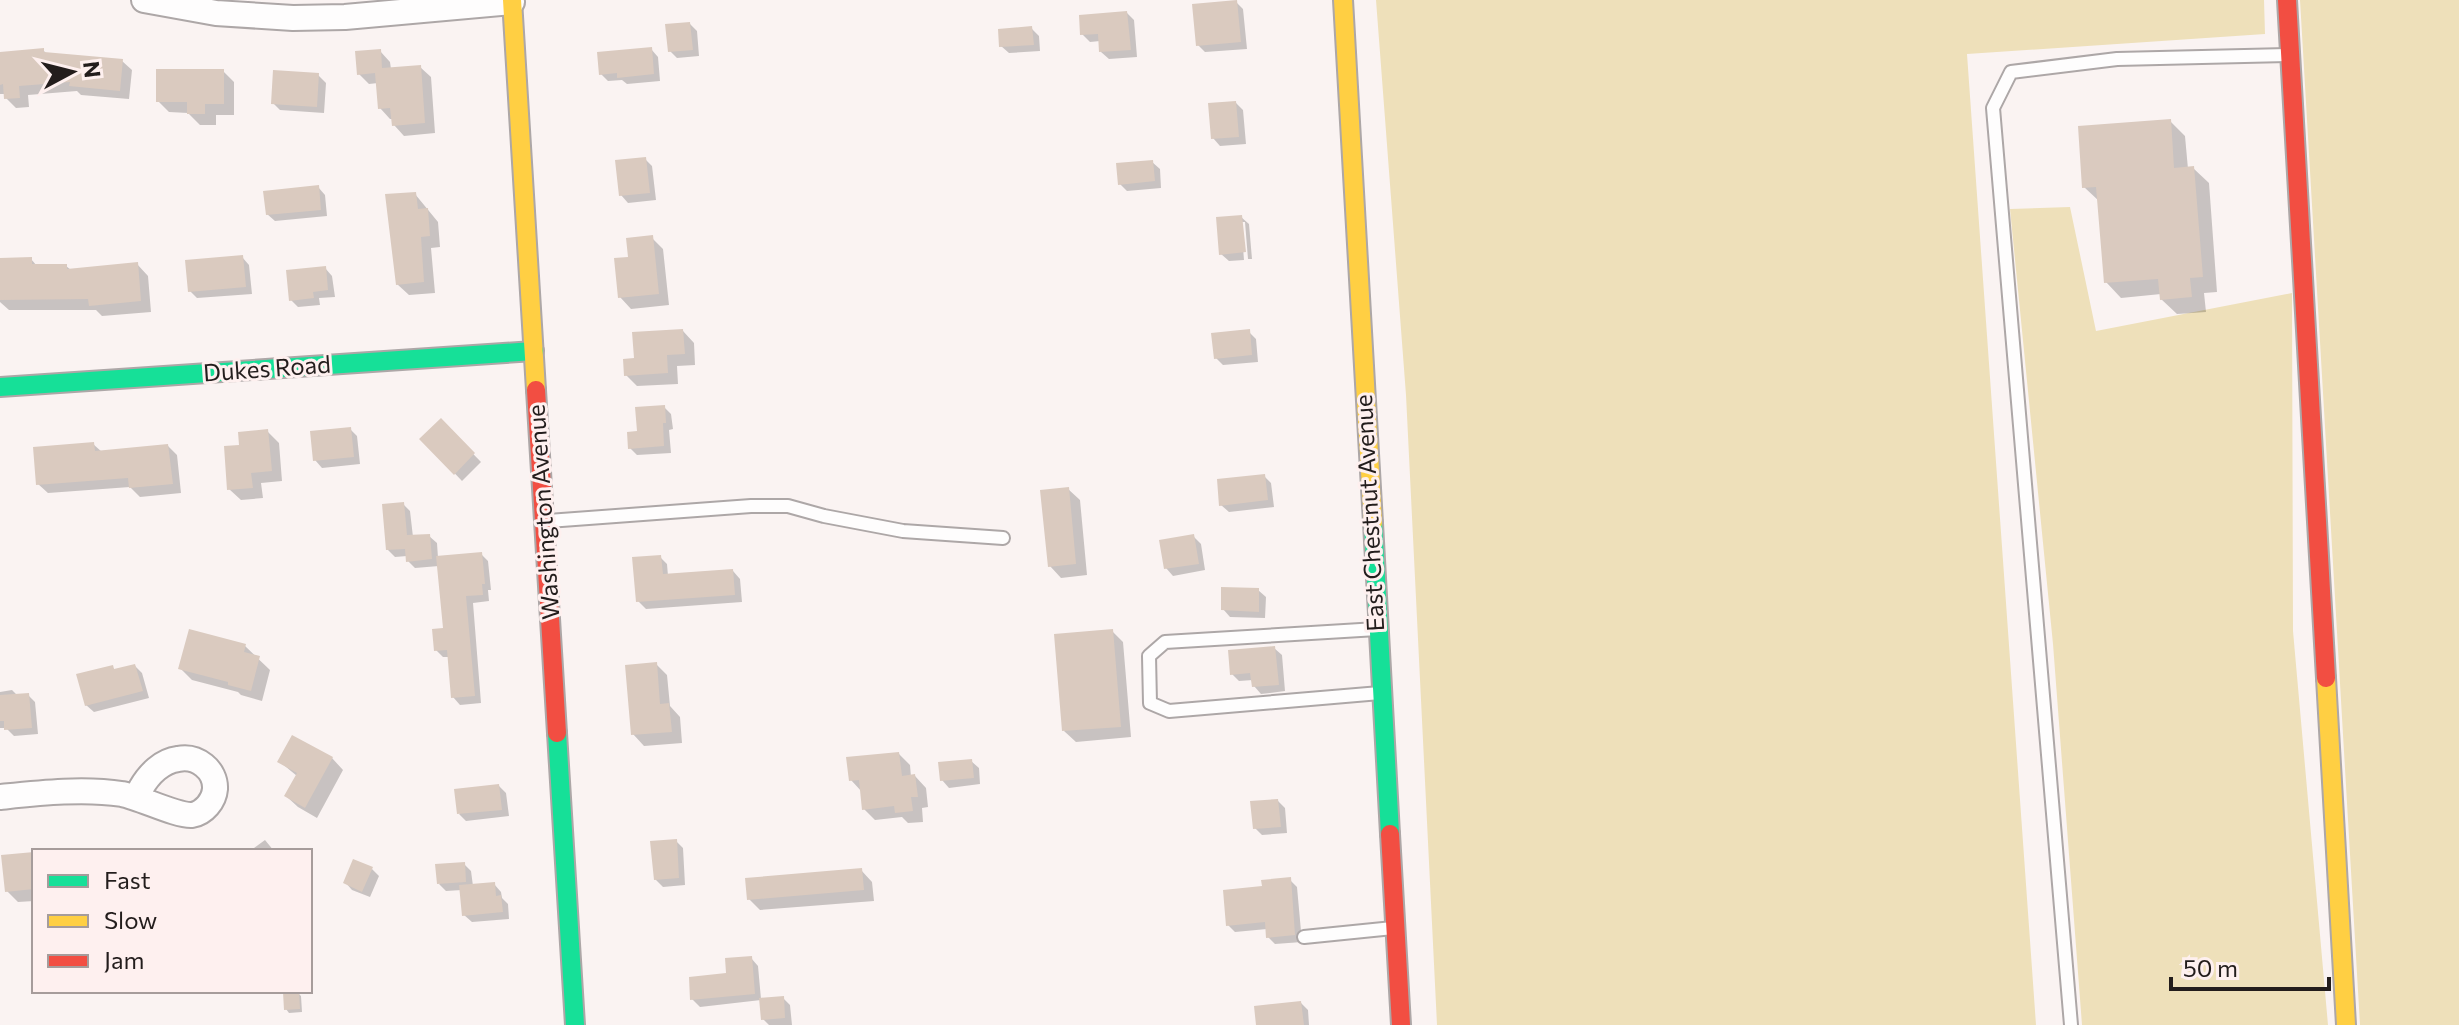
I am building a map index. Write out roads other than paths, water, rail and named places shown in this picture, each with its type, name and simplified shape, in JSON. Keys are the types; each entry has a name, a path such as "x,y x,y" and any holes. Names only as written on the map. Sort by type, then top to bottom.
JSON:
{"street":[{"path":"144,0 216,13 293,18 345,17 512,1"},
{"name":"East Chestnut Avenue","path":"1343,0 1401,1025"},
{"path":"2287,0 2346,1025"},
{"name":"Washington Avenue","path":"512,1 575,1025"},
{"name":"Dukes Road","path":"0,387 534,351"},
{"path":"0,797 95,792 118,794 192,815 207,806 215,790 212,773 204,765 186,758 166,763 148,776 141,788"}],"lane":[{"path":"2071,1025 1993,108 2011,72 2117,59 2290,55"},
{"path":"544,522 751,506 788,506 903,531 1003,538"},
{"path":"1377,629 1165,642 1149,656 1150,703 1169,711 1380,693"},
{"path":"1304,937 1396,928"}]}
